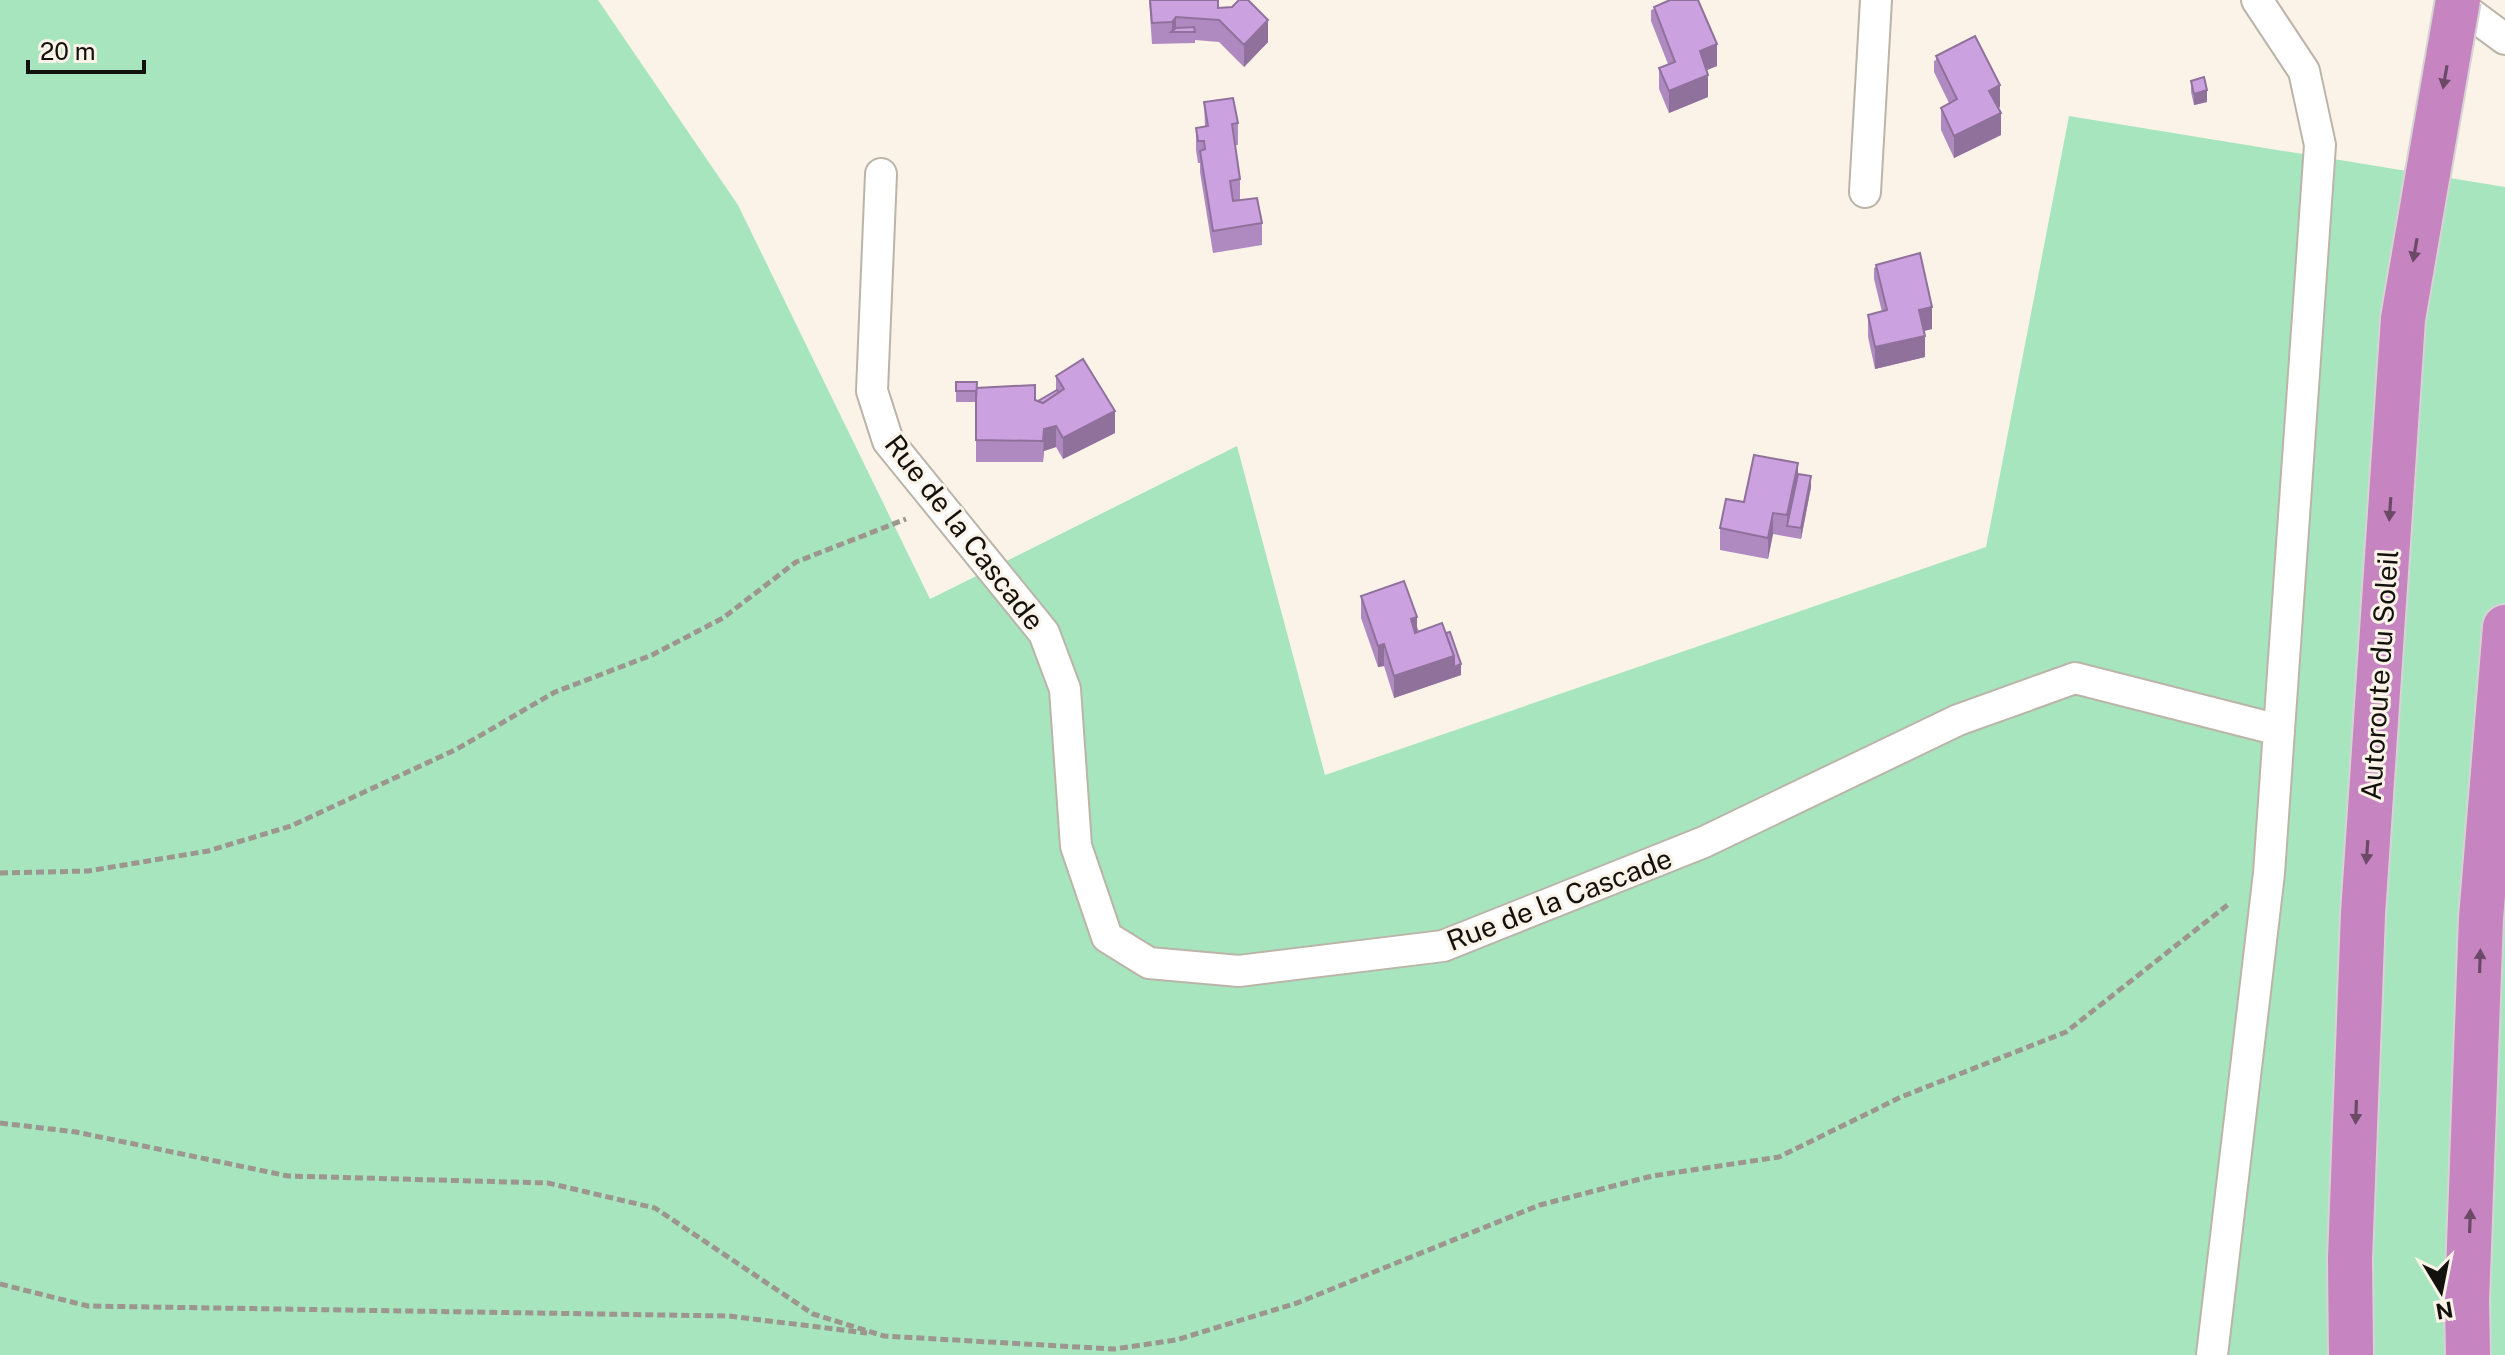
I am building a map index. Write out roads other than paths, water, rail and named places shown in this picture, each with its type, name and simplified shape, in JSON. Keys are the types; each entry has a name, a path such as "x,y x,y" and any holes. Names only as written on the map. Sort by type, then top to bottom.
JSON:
{"highway":[{"name":"Autoroute du Soleil","path":"2351,1355 2350,1259 2365,883 2403,319 2458,0"},
{"path":"2468,1355 2467,1301 2481,918 2505,627"}],"street":[{"path":"1865,192 1876,0"},
{"path":"2212,1355 2269,873 2320,145 2304,71 2257,0"},
{"path":"2452,0 2505,39"},
{"name":"Rue de la Cascade","path":"881,174 872,391 888,441 1044,633 1065,689 1076,846 1107,937 1149,963 1239,971 1443,946 1704,842 1958,720 2075,678 2279,730"}]}
